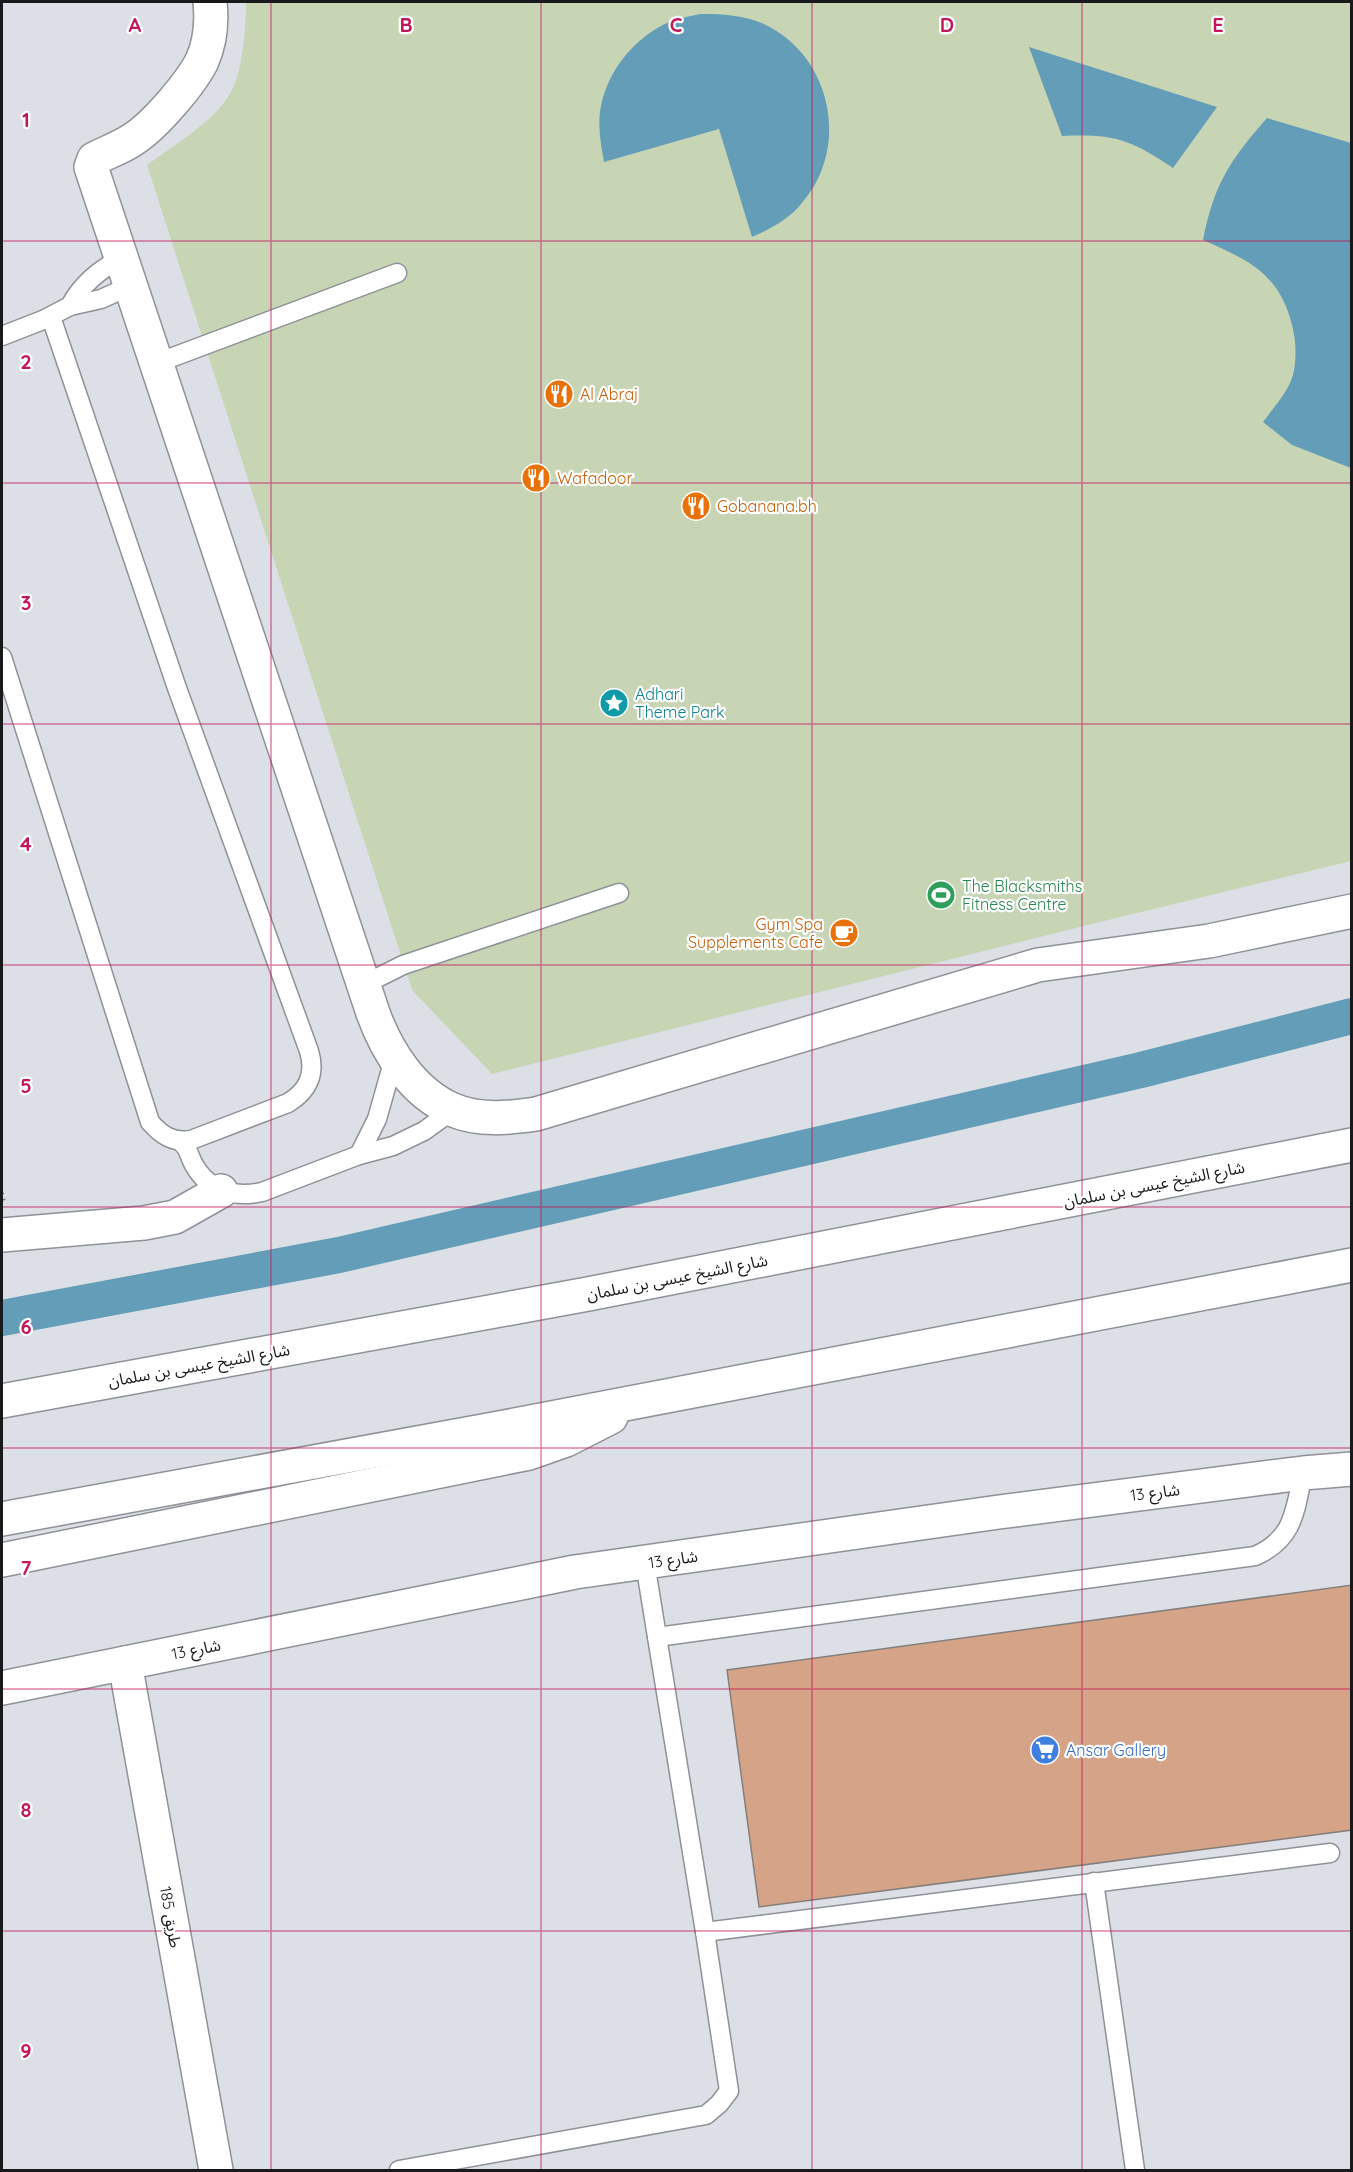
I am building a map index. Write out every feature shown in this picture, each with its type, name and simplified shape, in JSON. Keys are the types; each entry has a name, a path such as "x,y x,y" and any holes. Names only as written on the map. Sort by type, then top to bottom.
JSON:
{"main road":[{"path":"210,2 208,44 202,62 177,98 144,132 133,140 93,159 91,167 382,1037 394,1059 410,1078 431,1096 453,1110 478,1116 508,1118 536,1114 1038,965 1209,941 1352,910"},
{"name":"شارع الشيخ عيسى بن سلمان","path":"2,1401 588,1294 1352,1145"},
{"path":"2,1235 144,1224 175,1216 221,1191"},
{"path":"2,1519 633,1402 1352,1264"},
{"path":"2,1560 529,1453 566,1440 601,1423 633,1402"},
{"name":"شارع 13","path":"2,1688 575,1572 999,1512 1304,1473 1352,1469"},
{"name":"طريق 185","path":"125,1663 216,2170"}],"lane":[{"path":"2,336 51,317 69,306 101,299 125,272"},
{"path":"69,306 78,291 90,279 125,272"},
{"path":"157,363 397,273"},
{"path":"2,657 150,1122 169,1138 180,1141 191,1140 299,1096 311,1075 312,1063 177,688 51,317"},
{"path":"363,985 403,965 619,892"},
{"path":"359,1155 377,1119 394,1059"},
{"path":"180,1141 188,1148 192,1162 209,1184 234,1195 262,1192 359,1155 393,1146 424,1131 453,1110"},
{"path":"657,1637 1256,1556 1272,1549 1287,1532 1296,1509 1304,1473"},
{"path":"399,2170 706,2115 729,2091 645,1563"},
{"path":"705,1932 1330,1853"},
{"path":"1094,1882 1135,2170"}],"green space":[{"path":"246,2 1351,2 1351,861 492,1074 412,990 147,165 201,126 228,97 240,64"}],"water":[{"path":"701,14 749,19 764,24 787,39 806,58 819,80 827,105 829,131 826,157 817,182 790,215 752,237 719,129 604,162 599,120 605,93 617,68 634,46 657,28 685,17"},
{"path":"1029,47 1217,107 1173,168 1145,150 1121,140 1096,136 1062,136"},
{"path":"1267,118 1351,143 1351,468 1292,445 1263,422 1288,387 1293,375 1295,356 1292,325 1279,293 1260,270 1234,254 1203,240 1212,203 1225,174 1233,160"}],"building":[{"name":"Ansar Gallery","path":"1352,1585 1352,1830 759,1907 727,1670"}],"waterway":[{"path":"2,1318 339,1255 1141,1070 1352,1016"}],"place":[{"name":"Al Abraj","path":"559,394"},
{"name":"Wafadoor","path":"536,478"},
{"name":"Gobanana.bh","path":"696,506"},
{"name":"Adhari Theme Park","path":"614,703"},
{"name":"The Blacksmiths Fitness Centre","path":"941,895"},
{"name":"Gym Spa Supplements Cafe","path":"844,933"},
{"name":"Ansar Gallery","path":"1045,1750"}]}
